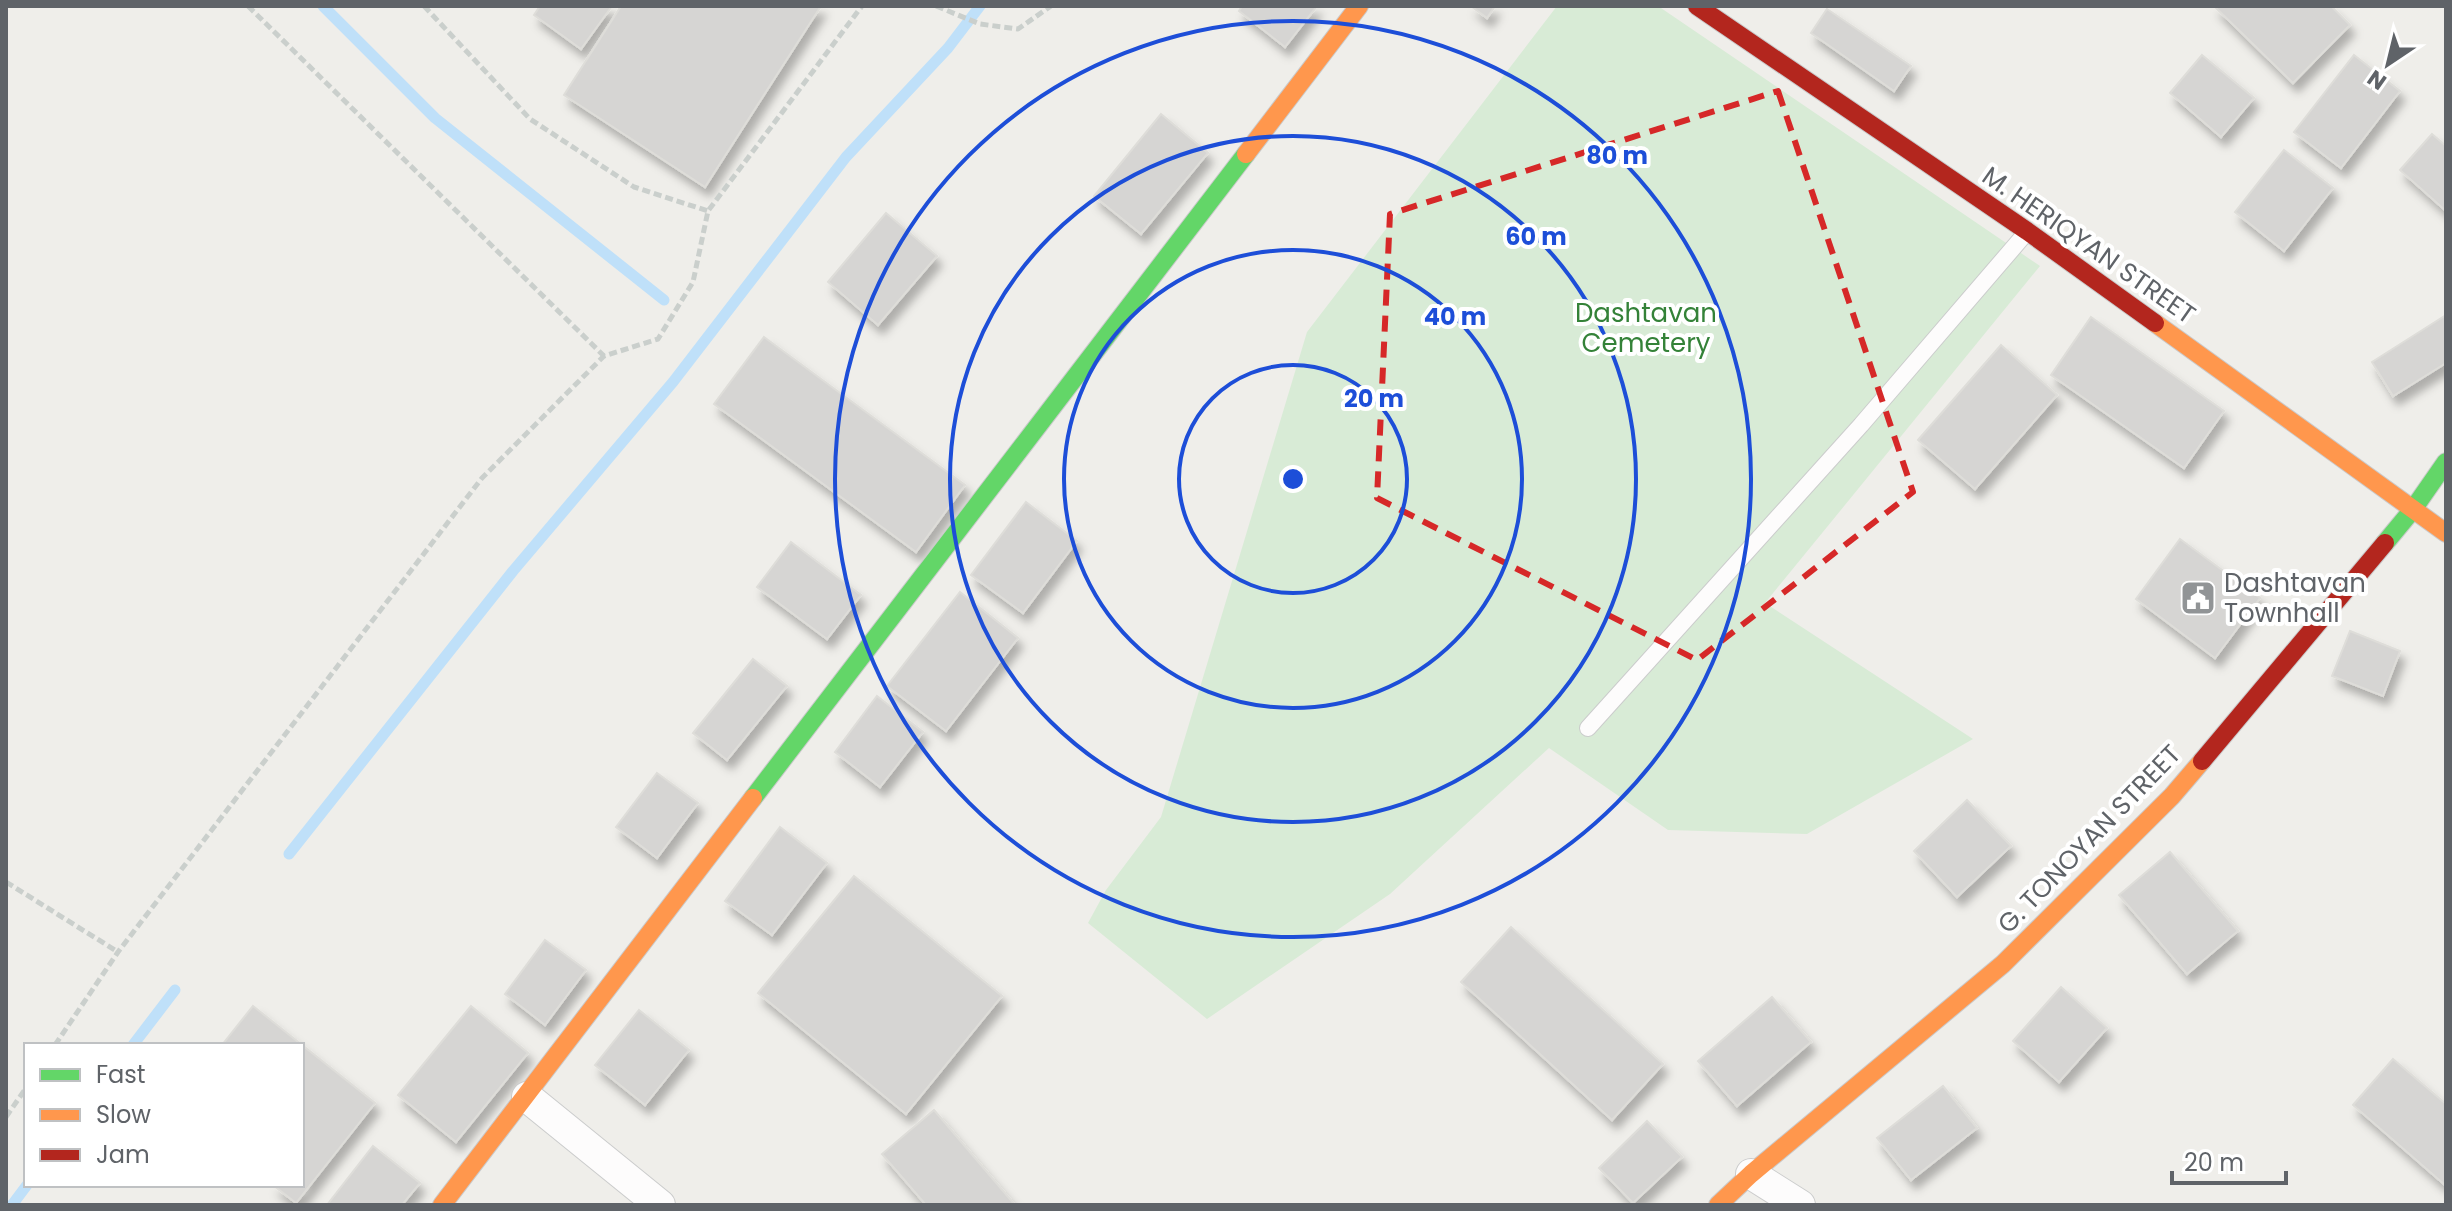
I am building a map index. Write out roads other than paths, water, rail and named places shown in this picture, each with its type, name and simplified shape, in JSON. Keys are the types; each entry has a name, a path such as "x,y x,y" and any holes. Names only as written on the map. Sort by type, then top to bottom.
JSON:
{"street":[{"path":"442,1205 1359,6"},
{"name":"M. HERIQYAN STREET","path":"1697,6 2027,231 2446,533"},
{"name":"G. TONOYAN STREET","path":"1718,1205 2003,964 2172,796 2414,508 2446,462"},
{"path":"527,1097 660,1205"},
{"path":"1751,1174 1800,1205"}],"lane":[{"path":"1588,728 1861,425 2027,231"}],"waterway":[{"path":"323,6 435,118 664,300"},
{"path":"289,854 513,571 673,382 846,157 948,48 980,6"},
{"path":"135,1043 175,990"},
{"path":"12,1205 26,1187"}],"place":[{"name":"Dashtavan Townhall","path":"2198,598"}],"park label":[{"name":"Dashtavan Cemetery","path":"1646,328"}]}
